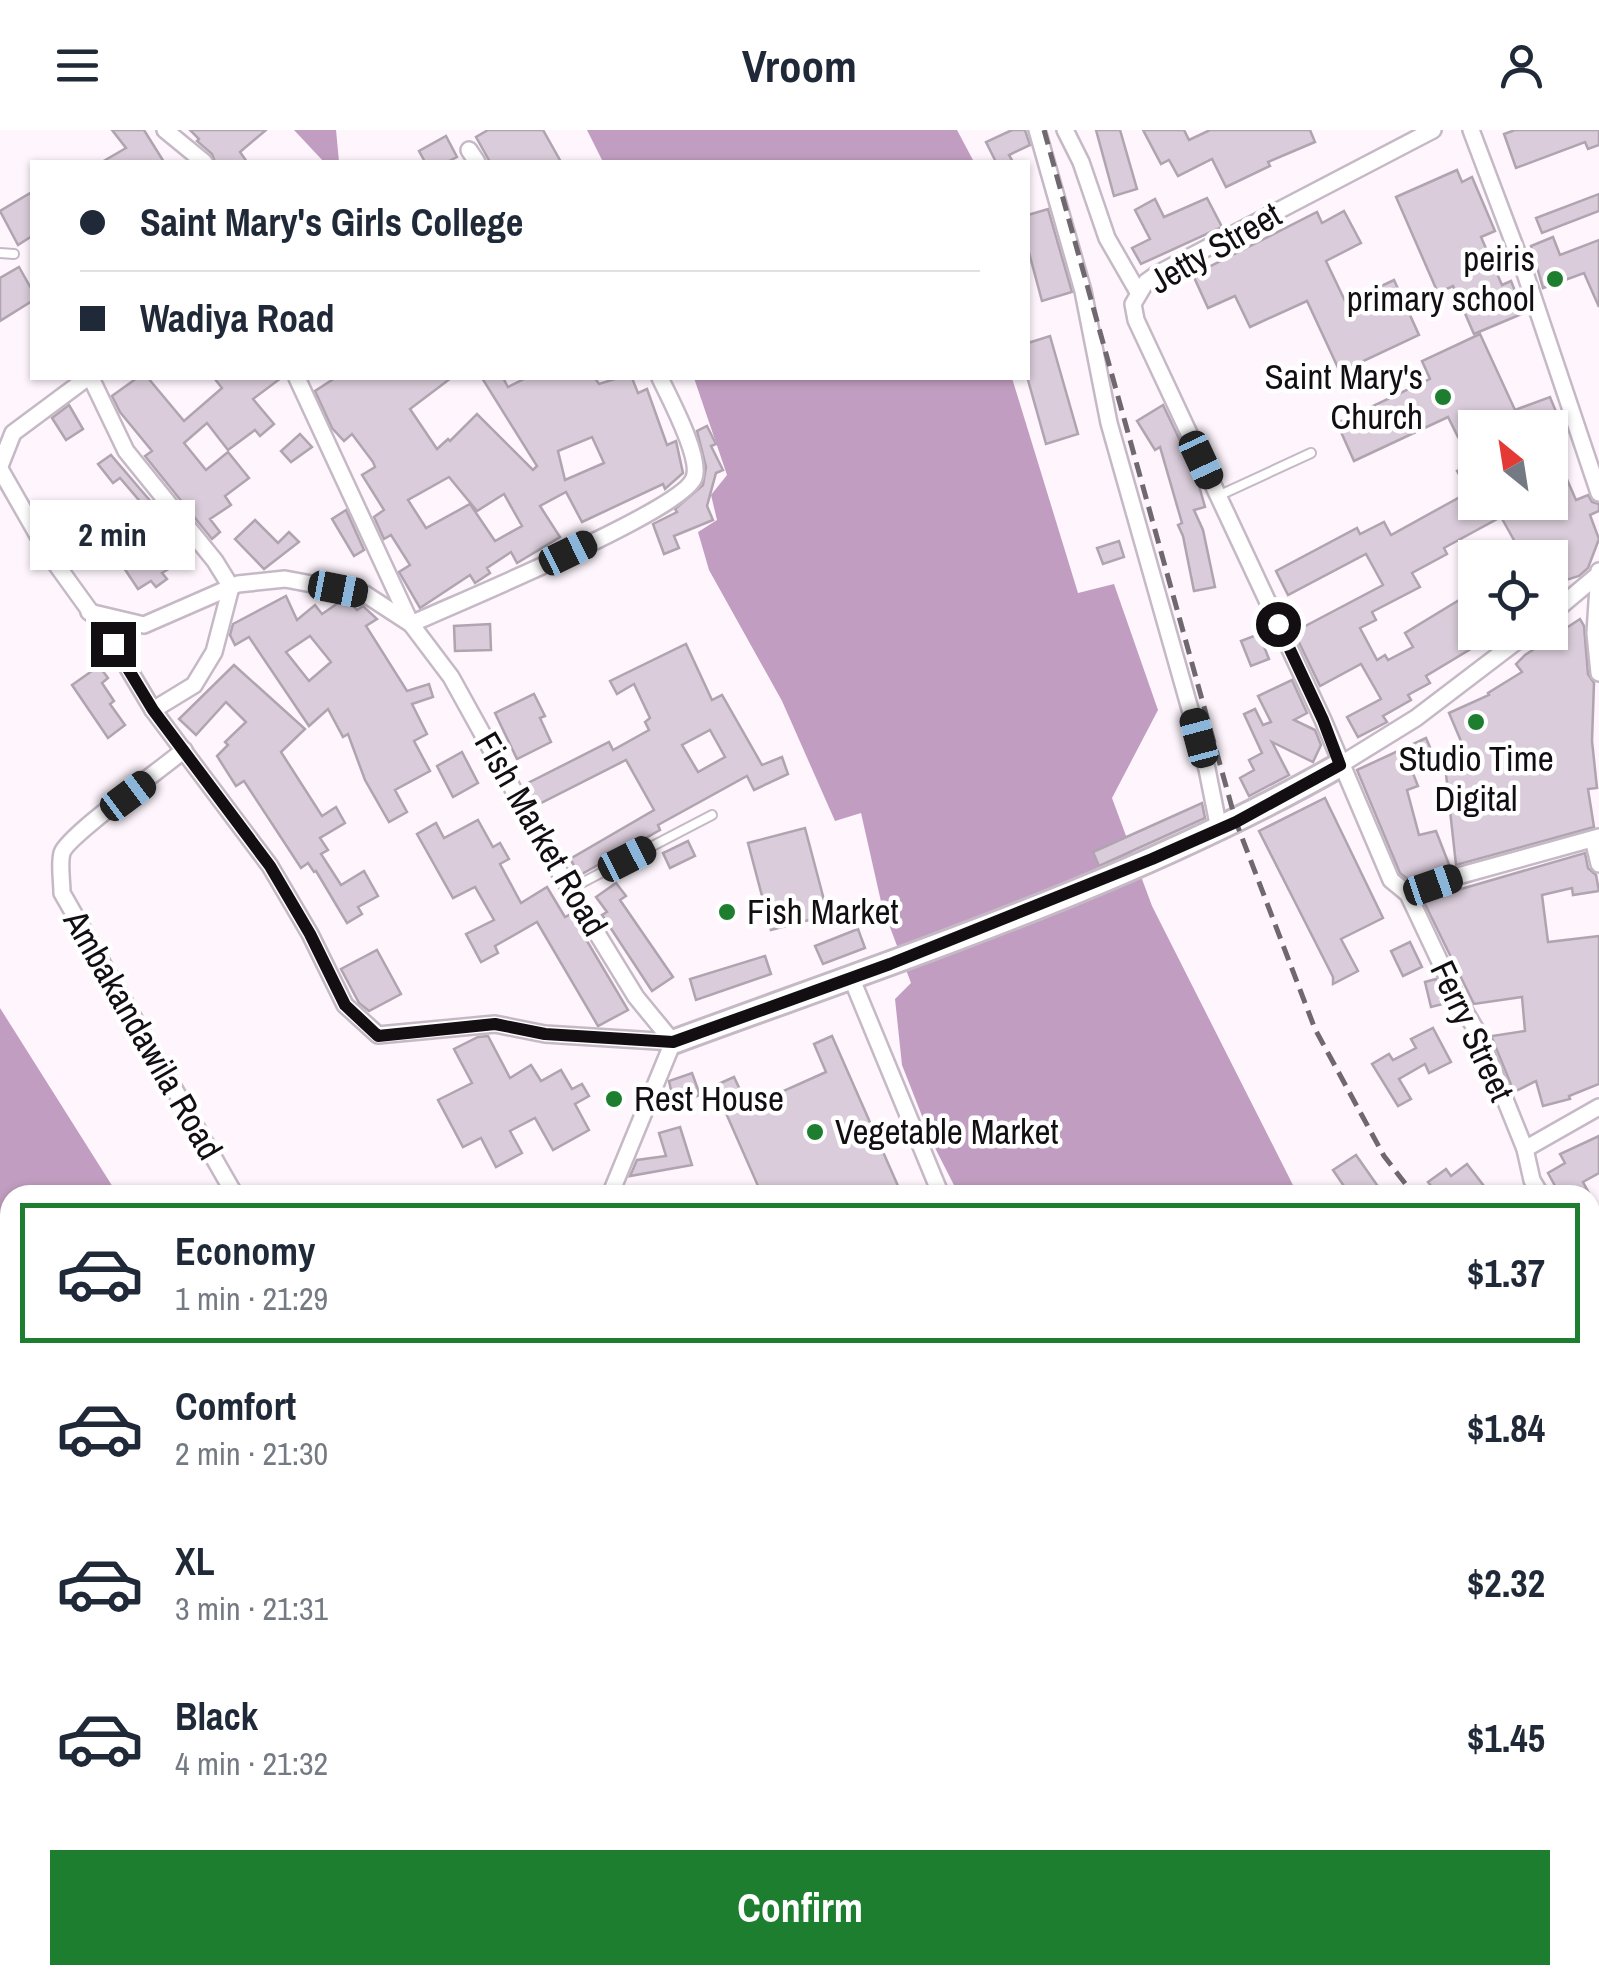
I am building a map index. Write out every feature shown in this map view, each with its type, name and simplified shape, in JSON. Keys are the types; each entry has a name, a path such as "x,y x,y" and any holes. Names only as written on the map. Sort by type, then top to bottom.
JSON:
{"street":[{"path":"166,130 202,160"},
{"path":"1037,130 1083,291 1109,423 1208,769 1219,830"},
{"path":"1065,130 1081,162 1107,238 1138,292"},
{"name":"Jetty Street","path":"1340,765 1323,720 1136,320 1133,304 1138,292 1157,274 1434,130"},
{"path":"1472,130 1599,493"},
{"path":"86,380 14,433 0,468 48,553 113,644 153,710 270,866 345,1005 378,1036 495,1024 545,1034 673,1042 890,964 1219,830 1340,765 1416,718 1505,650"},
{"path":"90,380 126,451 216,561 231,587 214,652 194,685 153,710"},
{"path":"298,380 410,624"},
{"path":"410,624 655,510 693,482 696,472 692,454 661,380"},
{"path":"1568,600 1598,575"},
{"path":"1598,575 1599,672"},
{"path":"89,612 144,624 231,587 284,578 364,594 410,624"},
{"name":"Fish Market Road","path":"410,624 451,677 570,889 636,997 673,1042"},
{"name":"Ambakandawila Road","path":"184,750 80,829 62,852 62,893 229,1185"},
{"name":"Ferry Street","path":"1340,765 1391,880 1408,894 1457,998 1480,1035 1525,1149 1535,1185"},
{"path":"1408,894 1596,838 1599,864"},
{"path":"851,976 937,1185"},
{"path":"614,1185 673,1042"},
{"path":"1525,1149 1599,1107"}],"lane":[{"path":"0,253 14,254"},
{"path":"1218,496 1311,452"},
{"path":"570,889 712,814"}],"shaded area":[{"path":"294,130 336,130 339,160 322,160"},
{"path":"587,130 957,130 973,160 602,160"},
{"path":"695,380 1013,380 1078,593 1114,584 1158,710 1112,798 1152,906 1293,1185 954,1185 902,1065 895,999 911,983 882,906 861,813 835,821 782,701 709,570 698,532 717,520 711,495 727,475"},
{"path":"0,1008 112,1185 0,1185"}],"building":[{"path":"112,130 144,130 163,160 105,160 126,148"},
{"path":"190,130 266,130 240,152 246,160 214,160"},
{"path":"488,130 543,130 560,160 489,160 476,137"},
{"path":"1012,130 1025,130 1030,145 1009,155 1012,160 995,160 986,142"},
{"path":"1096,130 1120,130 1137,189 1114,196"},
{"path":"1143,130 1184,130 1189,140 1210,130 1310,130 1315,142 1268,162 1270,166 1226,187 1212,159 1178,176 1169,160 1161,164"},
{"path":"1515,130 1599,130 1599,145 1588,149 1585,142 1516,168 1504,134"},
{"path":"446,136 457,157 424,160 419,151"},
{"path":"1457,170 1462,182 1472,177 1495,231 1481,237 1502,285 1511,281 1524,313 1474,334 1453,286 1438,293 1396,197"},
{"path":"30,193 30,237 18,245 0,211"},
{"path":"1599,194 1599,211 1542,233 1536,218"},
{"path":"1207,198 1222,227 1141,264 1132,248 1150,239 1135,210 1155,199 1164,217"},
{"path":"1048,209 1072,292 1042,301 1030,256 1030,214"},
{"path":"1344,211 1361,243 1326,261 1346,303 1394,280 1419,335 1340,372 1307,301 1250,327 1235,296 1208,308 1193,275 1317,212 1322,223"},
{"path":"1553,237 1560,255 1599,240 1599,307 1584,273 1543,288 1531,246"},
{"path":"19,267 30,286 30,302 0,321 0,278"},
{"path":"1480,334 1515,410 1458,410 1458,437 1448,417 1354,461 1337,423 1430,379 1422,361"},
{"path":"1050,336 1078,434 1046,444 1028,380 1030,342"},
{"path":"134,380 150,380 184,421 222,388 216,380 278,380 253,399 274,424 260,436 255,430 228,450 207,423 184,443 206,470 228,452 249,478 225,496 231,505 210,519 220,532 212,539 145,456 152,451 112,396"},
{"path":"332,380 448,380 410,409 437,449 477,414 533,470 537,466 483,380 504,380 508,387 522,380 596,380 599,384 633,380 638,393 647,389 667,445 676,441 683,473 665,489 663,484 582,522 566,492 540,506 560,537 517,563 511,552 487,568 490,573 475,583 470,575 420,608 399,572 410,565 391,535 384,539 374,517 384,510 362,475 375,467 373,462 352,434 344,441 332,428 315,391","holes":["592,437 604,463 565,480 558,451","449,477 477,511 504,494 522,526 495,541 470,504 426,528 408,500"]},
{"path":"1550,397 1555,410 1515,410"},
{"path":"69,405 83,429 66,440 52,418"},
{"path":"1163,405 1195,472 1205,507 1194,510 1203,530 1215,587 1194,591 1178,525 1182,523 1160,447 1155,450 1137,421"},
{"path":"707,426 716,444 711,446 723,470 716,473 707,506 713,520 674,536 679,548 664,554 653,524 677,512 675,509 703,485 706,467 697,431"},
{"path":"300,434 312,447 291,462 281,451"},
{"path":"111,455 170,524 160,533 151,523 155,519 120,478 113,483 98,464"},
{"path":"1568,482 1576,500 1588,495 1599,504 1599,511 1590,515 1599,539 1588,568 1579,576 1568,579 1568,540 1514,540 1503,520 1568,520"},
{"path":"1458,498 1458,520 1495,520 1444,548 1447,554 1412,573 1420,587 1372,612 1376,620 1360,628 1377,660 1385,655 1388,660 1413,647 1405,633 1458,601 1458,650 1469,650 1426,676 1430,683 1383,716 1387,722 1358,737 1347,717 1381,699 1361,664 1320,686 1294,632 1383,585 1366,554 1288,595 1276,571 1357,528 1360,534 1384,522 1391,535"},
{"path":"346,510 364,550 354,556 332,519"},
{"path":"255,520 278,543 289,532 299,542 264,569 235,539"},
{"path":"1119,541 1124,557 1103,564 1097,548"},
{"path":"164,542 178,563 162,573 167,579 156,587 151,581 138,589 124,568"},
{"path":"286,596 297,620 315,605 322,614 341,601 351,603 357,610 363,606 377,619 366,626 407,691 429,684 433,697 412,704 427,734 414,741 430,771 395,790 407,812 389,822 365,780 348,734 343,737 328,709 309,726 249,637 235,645 230,635 233,624","holes":["310,636 331,662 309,681 286,652"]},
{"path":"1580,619 1584,626 1588,674 1594,683 1592,741 1597,788 1588,789 1594,827 1456,865 1445,765 1469,760 1449,713 1489,695 1522,672 1516,664 1533,650 1568,650 1568,627"},
{"path":"490,624 491,650 455,651 454,626"},
{"path":"1259,634 1269,659 1251,666 1241,641"},
{"path":"686,644 712,700 722,695 762,765 782,757 788,774 754,790 747,776 658,825 660,830 580,875 570,859 654,810 626,760 535,806 524,785 609,742 613,750 649,730 645,722 650,718 634,684 617,694 610,681","holes":["710,730 725,757 698,772 682,745"]},
{"path":"234,665 305,729 281,752 322,816 336,807 345,823 320,838 328,850 321,854 341,885 364,871 378,896 358,907 362,914 347,923 316,871 308,863 301,868 244,781 236,786 217,756 246,722 226,702 196,735 179,719"},
{"path":"99,666 108,678 102,683 114,701 110,704 125,725 108,738 72,685"},
{"path":"1292,680 1307,713 1294,720 1315,730 1321,745 1313,762 1272,742 1289,775 1249,796 1240,778 1254,770 1249,760 1262,753 1244,714 1255,709 1263,725 1271,722 1258,696"},
{"path":"534,694 545,716 540,718 551,742 517,759 495,713"},
{"path":"1426,738 1436,761 1412,771 1418,786 1407,790 1419,835 1436,831 1450,867 1410,881 1400,873 1357,770"},
{"path":"462,752 478,783 453,797 437,766"},
{"path":"1325,798 1383,918 1341,939 1358,971 1333,984 1333,977 1259,831"},
{"path":"1202,803 1205,818 1099,866 1093,852"},
{"path":"478,820 493,847 500,843 509,859 500,864 521,903 547,887 565,917 571,914 628,1010 598,1026 537,922 495,946 498,953 481,962 466,934 494,920 475,887 453,898 417,834 436,823 444,838"},
{"path":"805,828 828,915 771,930 748,843"},
{"path":"688,841 695,856 670,868 663,853"},
{"path":"1585,853 1599,891 1573,895 1572,888 1542,895 1548,942 1599,936 1599,1084 1569,1096 1570,1099 1543,1106 1536,1081 1514,1092 1492,1038 1525,1031 1522,997 1474,1004 1423,900"},
{"path":"616,883 626,896 620,900 673,977 652,991 602,915 607,912 596,897"},
{"path":"858,929 865,948 823,964 815,946"},
{"path":"1410,942 1422,967 1403,976 1391,951"},
{"path":"377,950 401,994 369,1011 359,1003 341,969"},
{"path":"765,956 771,974 696,1000 690,979"},
{"path":"1436,979 1447,1003 1431,1007 1425,982"},
{"path":"1433,1028 1451,1062 1429,1073 1425,1064 1399,1079 1411,1099 1398,1106 1372,1064 1389,1054 1393,1060 1416,1048 1411,1039"},
{"path":"488,1036 510,1078 531,1065 541,1081 561,1070 572,1089 582,1084 589,1096 575,1104 589,1130 553,1150 535,1118 510,1131 522,1153 496,1167 481,1138 463,1147 438,1100 472,1083 454,1049"},
{"path":"832,1036 898,1185 758,1185 714,1086 734,1077 748,1107 826,1072 814,1044"},
{"path":"692,1073 700,1095 674,1104 669,1081"},
{"path":"680,1127 692,1165 630,1176 637,1160 666,1156 659,1133"},
{"path":"1599,1136 1599,1173 1583,1182 1585,1185 1555,1185 1548,1173 1565,1163 1560,1154"},
{"path":"1356,1155 1377,1185 1343,1185 1333,1170"},
{"path":"1467,1164 1483,1185 1428,1182 1446,1169 1451,1176"}],"railway":[{"path":"1044,130 1236,822 1315,1029 1384,1156 1406,1185"}],"place":[{"name":"peiris primary school","path":"1555,279"},
{"name":"Saint Mary's Church","path":"1443,397"},
{"name":"Studio Time Digital","path":"1476,722"},
{"name":"Fish Market","path":"727,912"},
{"name":"Rest House","path":"614,1099"},
{"name":"Vegetable Market","path":"815,1132"}],"route":[{"path":"113,644 153,710 270,866 345,1005 378,1036 495,1024 545,1034 673,1042 890,964 1152,859 1236,822 1340,765 1278,624"}]}
